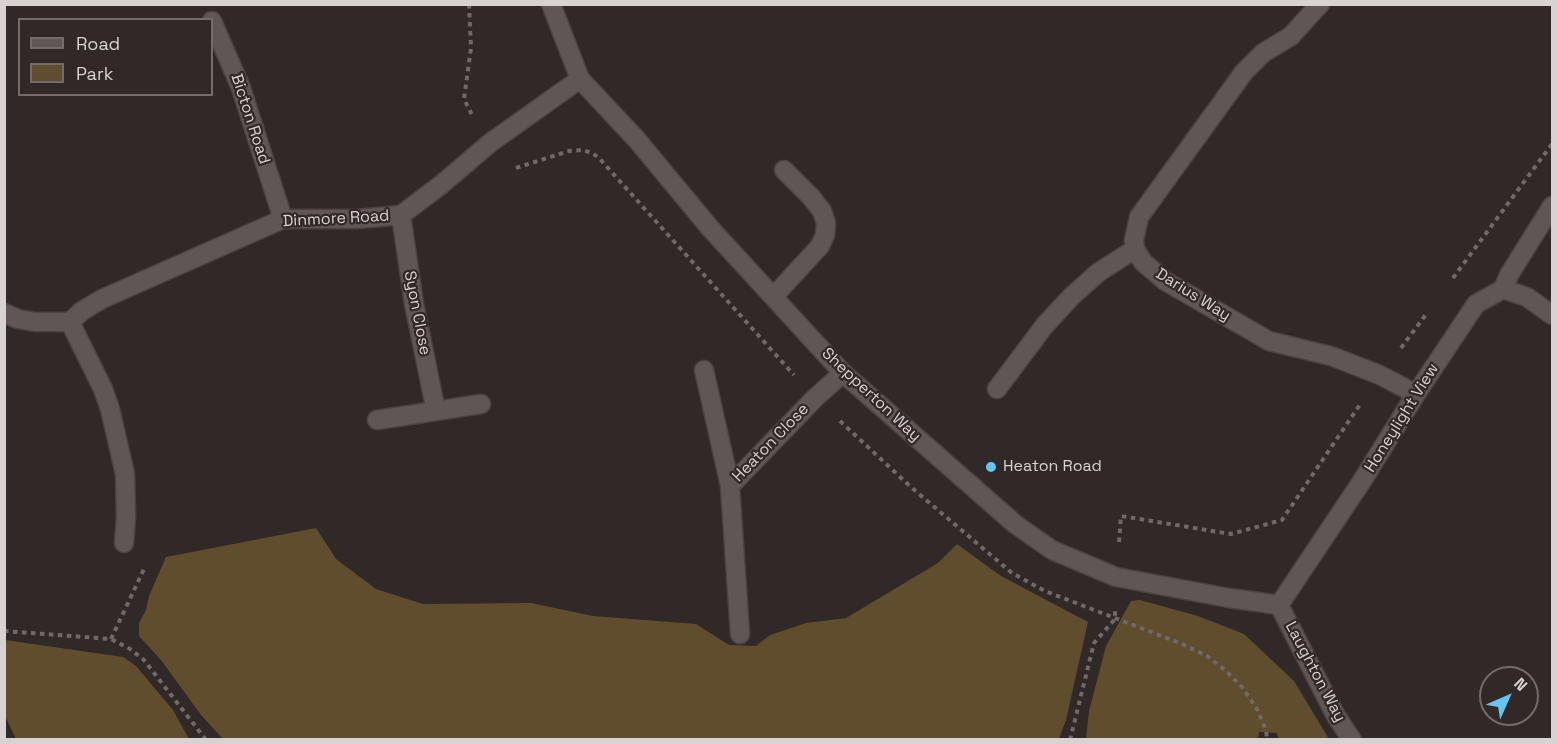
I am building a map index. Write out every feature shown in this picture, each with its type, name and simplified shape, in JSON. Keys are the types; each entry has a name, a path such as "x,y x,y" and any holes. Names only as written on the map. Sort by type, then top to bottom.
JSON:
{"street":[{"name":"Bicton Road","path":"203,4 210,18"},
{"name":"Shepperton Way","path":"551,4 580,80 637,140 710,228 843,373 1015,524 1052,550 1116,577 1229,598 1279,604"},
{"path":"998,389 1045,325 1072,296 1099,272 1135,249 1134,240 1139,217 1244,72 1263,53 1291,36 1320,4"},
{"name":"Bicton Road","path":"213,24 242,88 283,219"},
{"name":"Dinmore Road","path":"70,322 82,311 102,300 283,219 358,219 401,215 490,143 580,80"},
{"path":"774,296 820,246 825,235 826,223 822,211 811,197 784,170"},
{"path":"1552,206 1509,275 1503,290 1527,297 1552,315"},
{"name":"Syon Close","path":"401,215 414,304 436,411"},
{"name":"Darius Way","path":"1135,249 1143,262 1165,281 1269,341 1331,356 1380,375 1416,393"},
{"name":"Honeylight View","path":"1279,604 1362,481 1416,393 1476,304 1503,290"},
{"path":"4,313 18,319 35,322 70,322 110,409 125,474 124,543"},
{"path":"704,370 730,486"},
{"name":"Heaton Close","path":"740,634 730,486 815,398 843,373"},
{"path":"377,420 481,404"},
{"name":"Laughton Way","path":"1279,604 1336,716 1352,740"}],"path":[{"path":"1452,279 1552,144"},
{"path":"1070,740 1094,644 1115,619 1120,516 1231,534 1282,520 1380,375 1431,308"},
{"path":"111,639 145,566 143,557 124,543"},
{"path":"4,631 111,639 130,649 144,660 206,740"}],"green space":[{"path":"316,528 336,559 376,589 423,604 531,603 593,616 696,624 729,645 756,646 770,635 806,623 846,618 938,563 957,544 1001,576 1088,622 1066,720 1059,739 223,739 201,715 161,660 139,636 139,623 166,557"},
{"path":"1140,600 1198,616 1244,634 1294,681 1329,739 1278,739 1277,733 1259,732 1258,740 1086,739 1089,711 1106,646 1131,601"},
{"path":"5,640 123,657 136,666 173,710 189,739 16,739 5,716"}],"place":[{"name":"Heaton Road","path":"991,467"}]}
